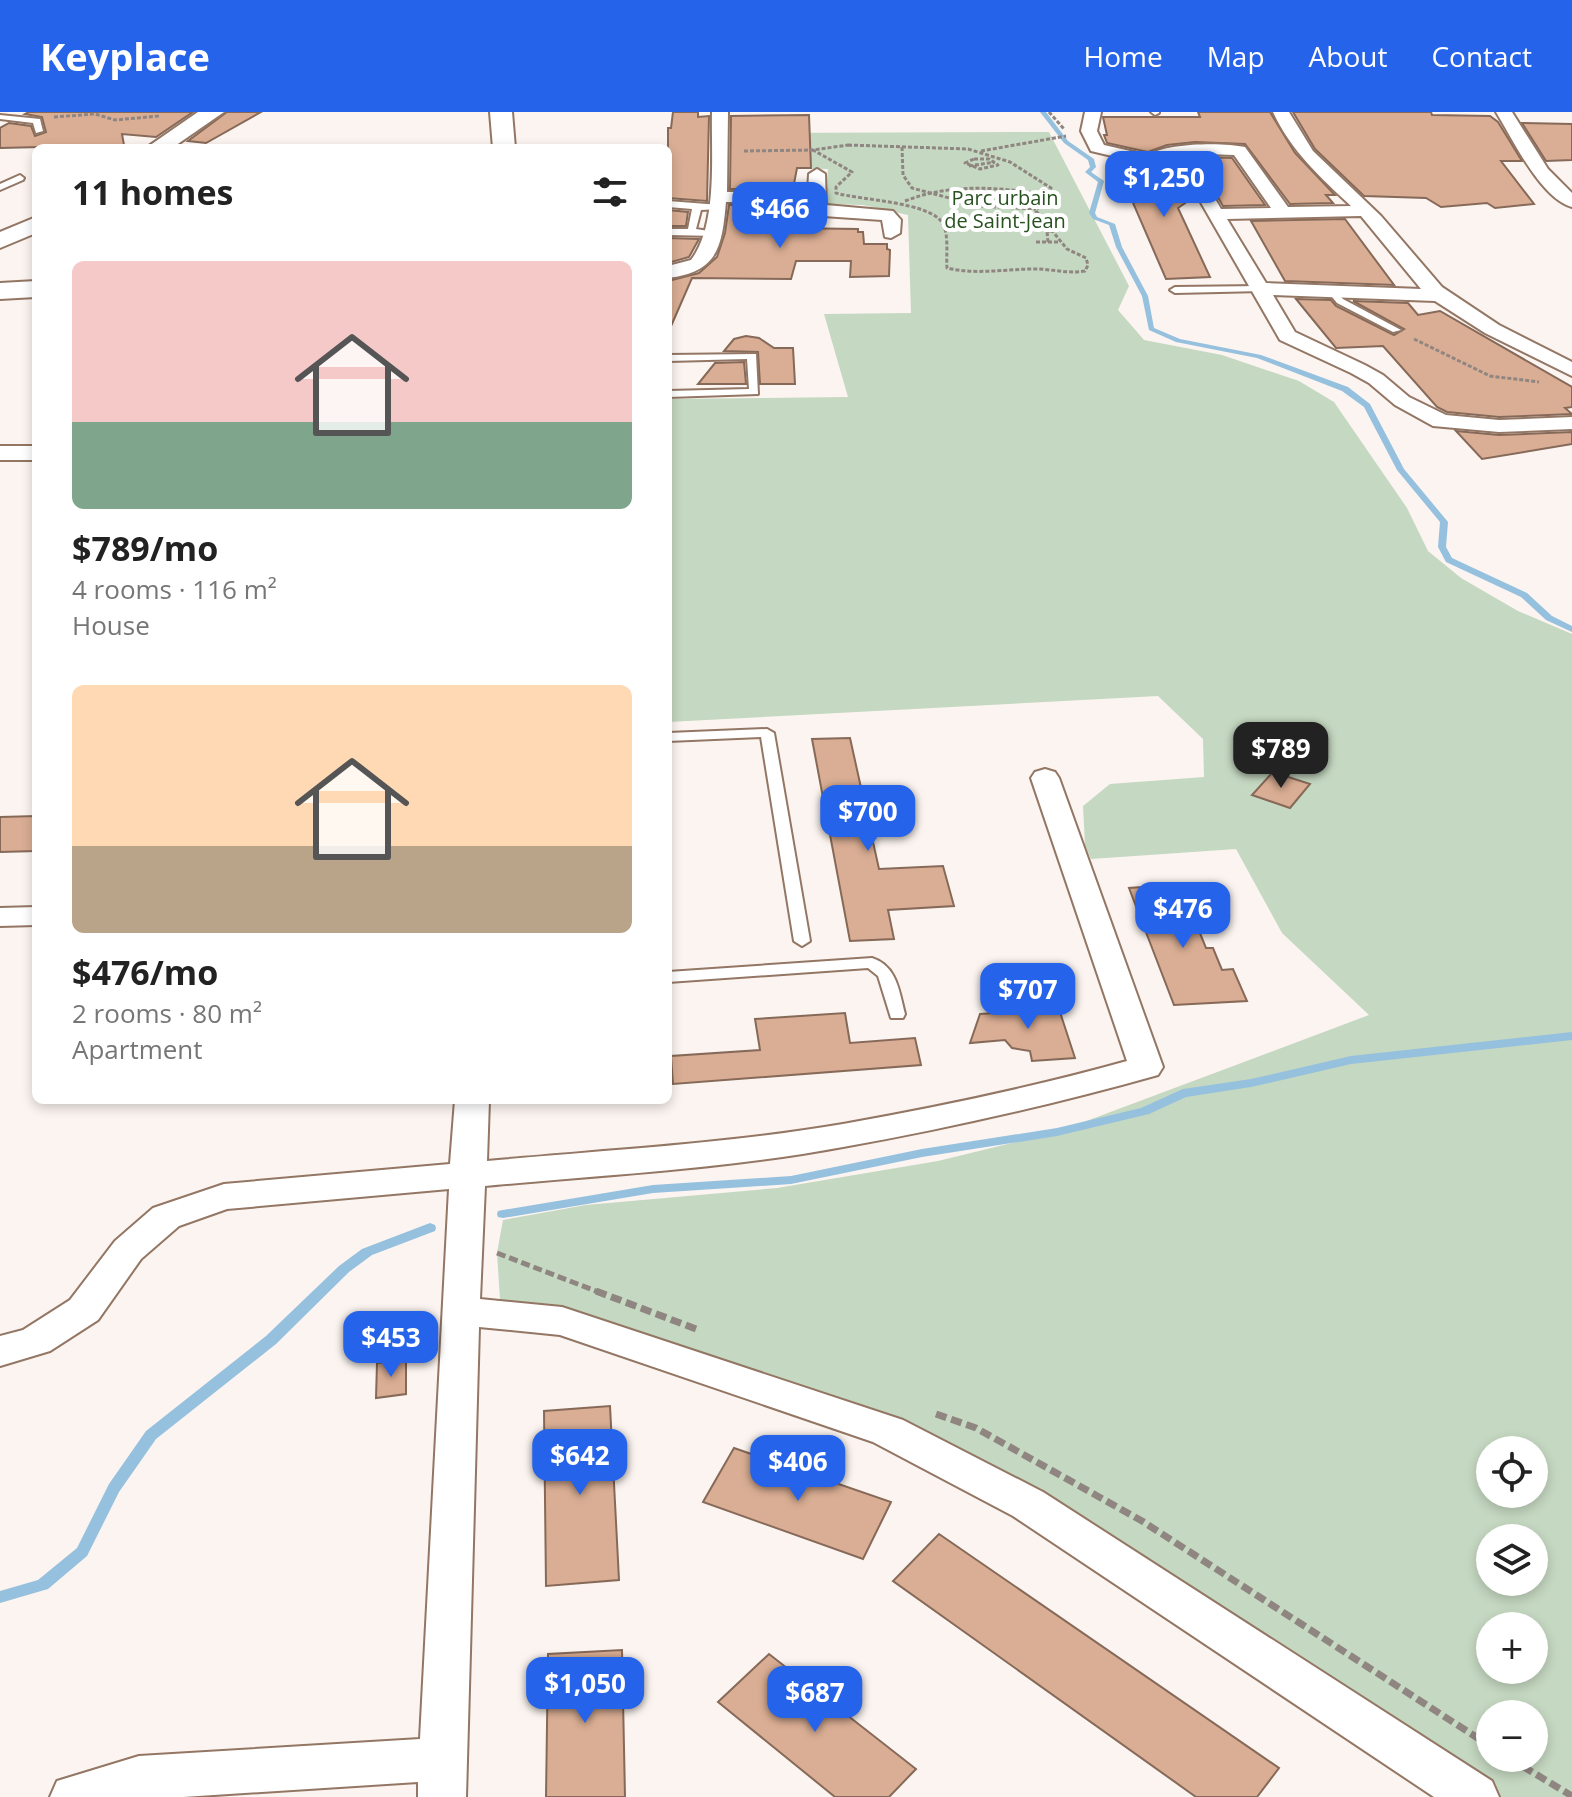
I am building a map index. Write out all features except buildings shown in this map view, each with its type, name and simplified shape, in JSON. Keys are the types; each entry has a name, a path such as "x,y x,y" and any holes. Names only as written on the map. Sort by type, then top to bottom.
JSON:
{"main road":[{"path":"163,144 213,112"},
{"path":"501,112 504,144"},
{"path":"0,241 32,226"},
{"path":"0,291 32,289"}],"street":[{"path":"672,271 696,266 705,256 703,233 718,202 720,112"},
{"path":"1281,112 1302,151 1366,211 1421,278 1440,295 1500,332 1572,370"},
{"path":"1504,112 1536,164 1558,192 1572,202"},
{"path":"1093,114 1089,131 1097,148 1190,170"},
{"path":"1147,158 1179,151 1239,150 1283,213"},
{"path":"1179,151 1287,336 1358,369 1376,379 1402,401 1441,421 1466,425 1572,423"},
{"path":"817,174 817,207 823,211 887,215 892,220 891,233"},
{"path":"718,202 817,197"},
{"path":"1215,214 1366,211"},
{"path":"1260,289 1440,295"},
{"path":"0,453 32,453"},
{"path":"0,1351 36,1341 84,1310 128,1250 166,1217 224,1197 469,1172 707,1153 841,1136 1061,1091 1146,1067 1045,778"},
{"path":"0,917 32,916"},
{"path":"74,1797 139,1778 444,1778 460,1311 472,1104"},
{"path":"460,1311 562,1321 888,1431 1028,1504 1475,1797"}],"lane":[{"path":"0,117 37,121 39,131"},
{"path":"0,187 20,178"},
{"path":"672,204 697,207 718,202"},
{"path":"697,207 692,229 703,233"},
{"path":"672,232 703,233"},
{"path":"1175,290 1260,289"},
{"path":"1333,292 1340,301 1396,330"},
{"path":"672,358 752,356 754,392 672,394"},
{"path":"672,737 767,733 802,941"},
{"path":"672,977 872,963 886,974 897,1014"}],"path":[{"path":"1049,112 1070,136"},
{"path":"29,119 90,114 115,120 167,115"},
{"path":"976,151 1055,136"},
{"path":"1005,160 1013,144"},
{"path":"719,151 813,150 835,146 959,147 1005,160 1048,183 1051,188 1036,209"},
{"path":"902,146 901,168 904,180 912,188 979,206 1036,209"},
{"path":"813,150 852,172 836,187 836,193 855,200 901,204 941,219 947,268 958,273 1085,271 1088,265 1086,258 1067,249 1036,209"},
{"path":"968,166 965,163 974,159 996,161"},
{"path":"974,159 990,169"},
{"path":"968,166 1005,160"},
{"path":"968,166 990,169 997,166 996,161"},
{"path":"901,204 925,192 994,188 1047,195"},
{"path":"905,194 915,196"},
{"path":"1048,242 1047,231 1052,231"},
{"path":"1036,242 1061,242"},
{"path":"1396,330 1490,376 1546,382"},
{"path":"1532,1772 1572,1796"}],"green space":[{"name":"Parc urbain de Saint-Jean","path":"1049,132 1129,286 1118,310 1144,340 1222,355 1299,381 1334,402 1407,508 1428,551 1461,578 1518,611 1572,634 1572,1797 1475,1797 888,1431 501,1315 497,1253 503,1220 586,1205 777,1188 938,1161 1057,1132 1369,1015 1282,933 1236,849 1091,859 1085,845 1083,806 1110,784 1204,777 1203,739 1158,696 672,722 672,399 848,397 824,314 911,313 908,215 863,205 825,204 828,169 747,168 747,133"}],"waterway":[{"path":"1043,112 1066,142 1091,159 1093,167 1088,172 1101,181 1092,213 1095,218 1112,224 1119,247 1145,296 1151,329 1178,341 1259,356 1345,389 1367,406 1401,470 1444,522 1442,547 1449,560 1524,595 1549,618 1572,629"},
{"path":"503,1214 653,1189 791,1180 922,1153 1057,1132 1145,1111 1183,1093 1251,1083 1351,1060 1572,1036"},
{"path":"0,1597 43,1585 82,1552 114,1488 151,1435 271,1340 344,1269 367,1252 430,1228"}]}
